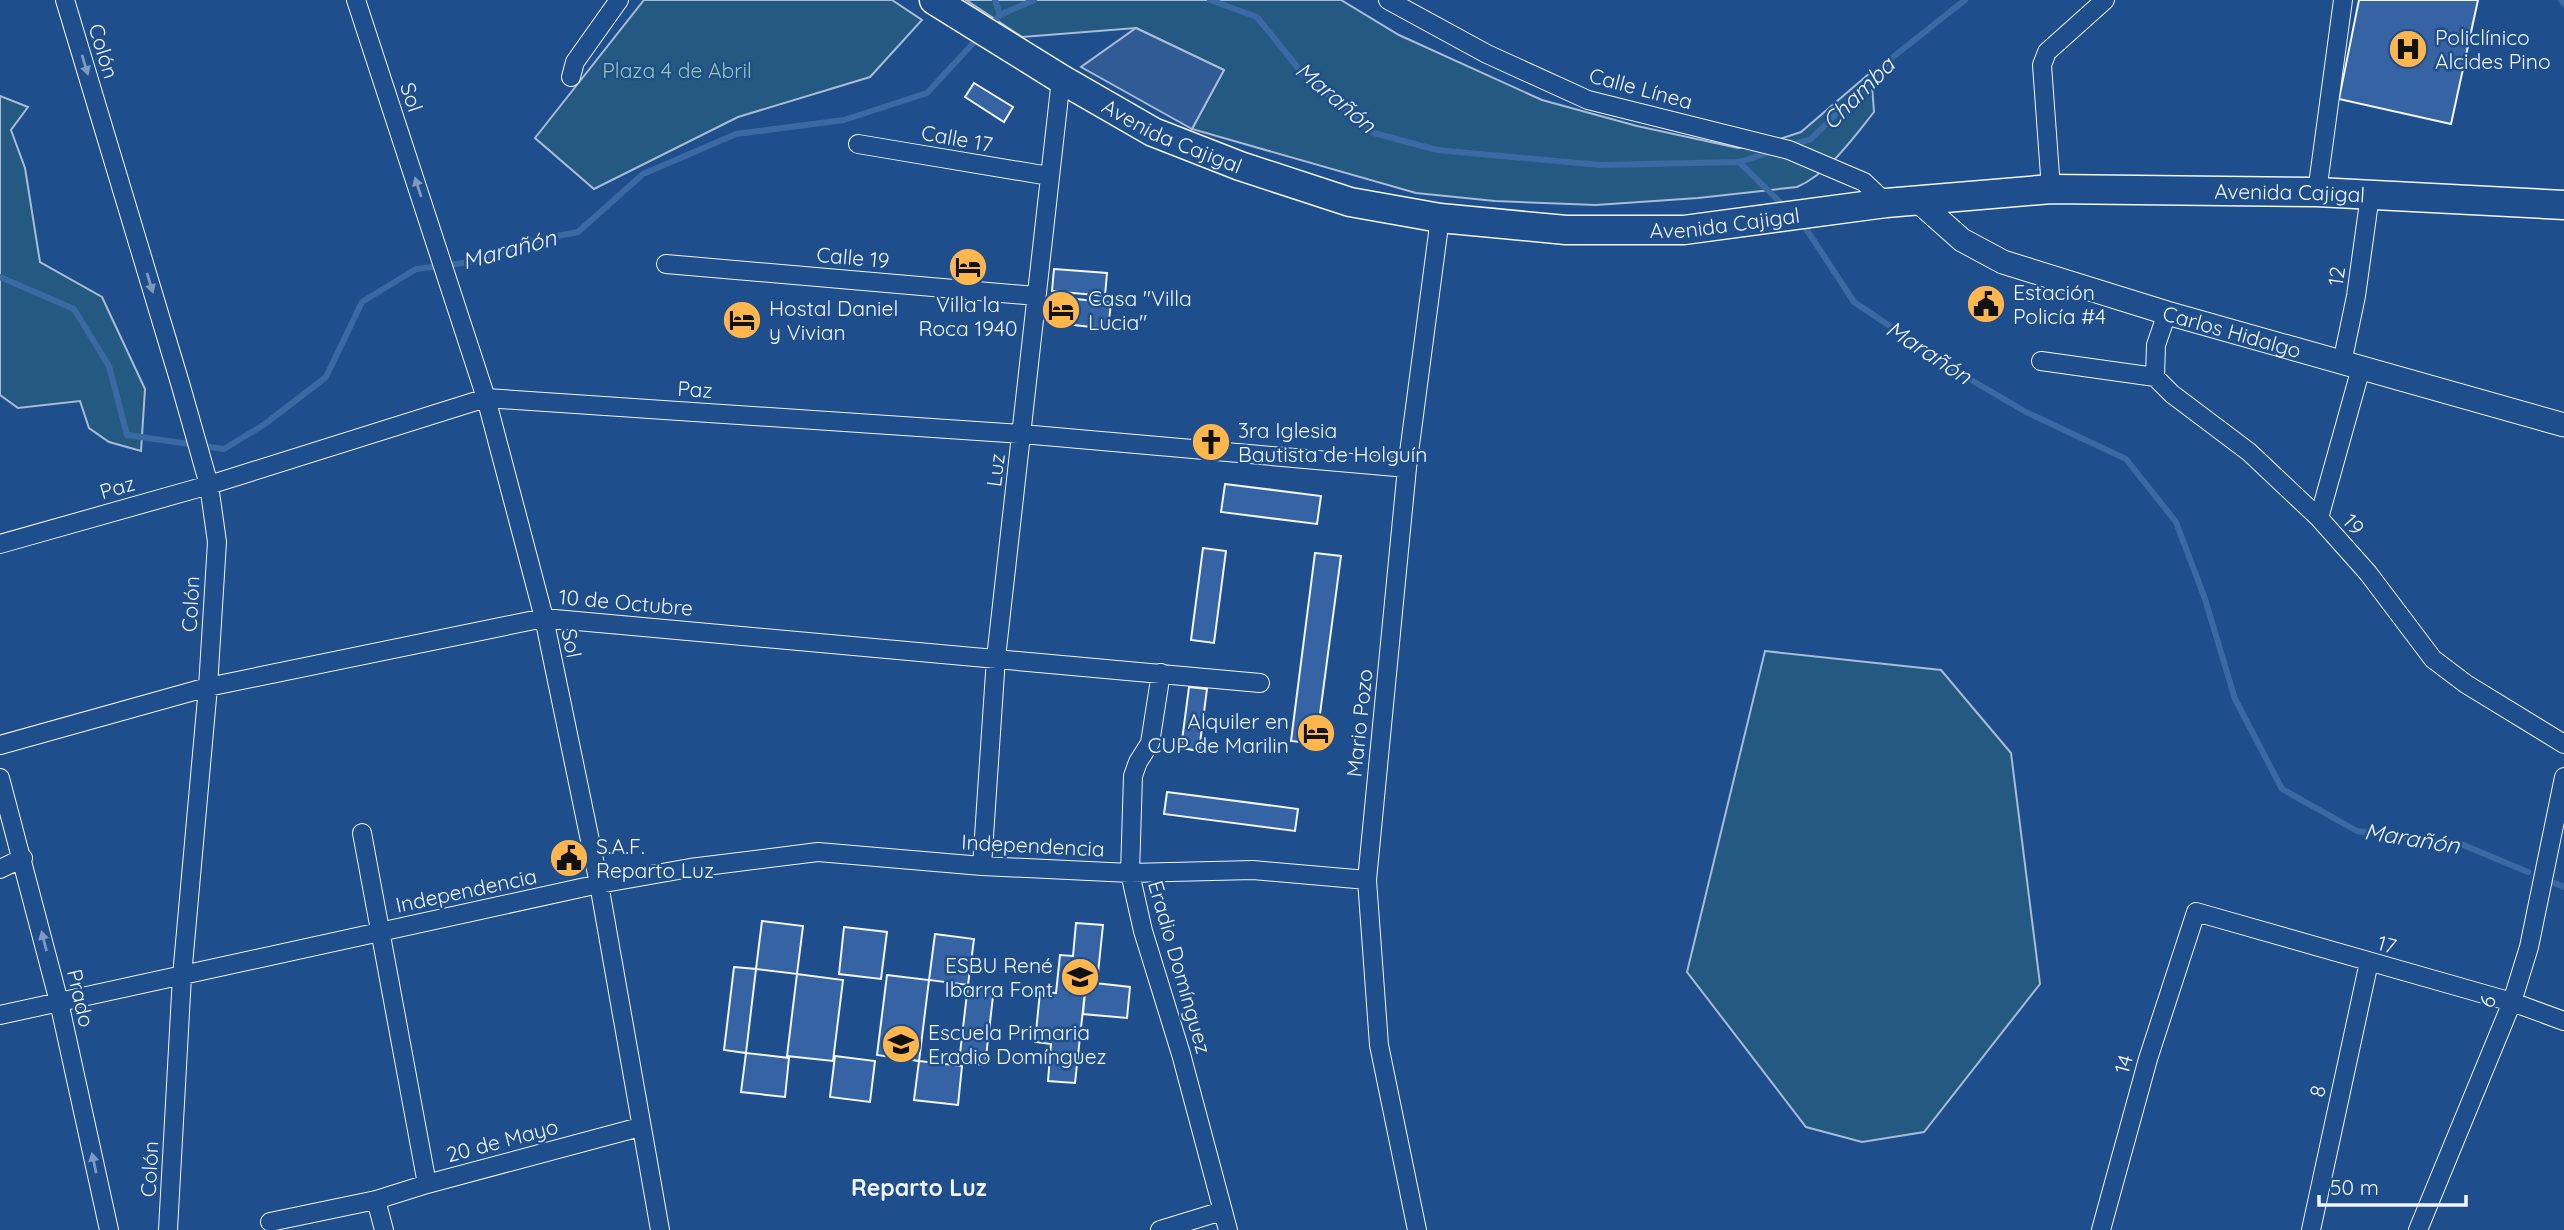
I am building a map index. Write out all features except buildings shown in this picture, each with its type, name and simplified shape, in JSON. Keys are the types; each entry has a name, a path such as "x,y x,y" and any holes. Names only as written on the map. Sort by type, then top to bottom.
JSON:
{"main road":[{"name":"Avenida Cajigal","path":"934,0 1061,79 1153,132 1240,166 1350,202 1440,218 1566,230 1684,230 1886,203 2051,190 2317,192 2564,205"}],"street":[{"name":"Colón","path":"65,0 194,431 207,478 217,542 208,687 182,976 168,1230"},
{"name":"Sol","path":"356,0 451,284 486,398 544,618 599,884 660,1230"},
{"path":"571,77 575,62 619,0"},
{"name":"Calle Línea","path":"1388,0 1486,54 1588,100 1789,150 1864,182 1886,203"},
{"path":"2051,190 2042,65 2047,52 2105,0"},
{"path":"2317,192 2343,0"},
{"name":"Luz","path":"982,866 996,658 1061,79"},
{"name":"Calle 17","path":"858,144 1049,176"},
{"name":"12","path":"2319,518 2352,366 2356,296 2370,195"},
{"name":"Carlos Hidalgo","path":"1917,200 1962,240 2003,262 2167,313 2564,425"},
{"name":"Mario Pozo","path":"1417,1230 1379,1045 1367,880 1407,468 1440,218"},
{"name":"Calle 19","path":"666,264 1036,296"},
{"path":"2040,361 2155,377 2156,345 2167,313"},
{"name":"19","path":"2155,377 2172,394 2249,452 2319,518 2368,573 2433,659 2466,684 2564,744"},
{"name":"Paz","path":"0,544 207,478 486,398 1022,434 1407,468"},
{"name":"10 de Octubre","path":"0,745 208,687 544,618 1260,683"},
{"name":"Eradio Domínguez","path":"1161,673 1150,743 1133,776 1130,873 1143,932 1181,1054 1228,1230"},
{"name":"6","path":"2418,1230 2512,1002 2529,947 2564,777"},
{"name":"Prado","path":"0,778 59,1002 109,1230"},
{"path":"362,833 427,1184"},
{"name":"Independencia","path":"0,1015 599,884 690,868 818,852 982,866 1130,873 1253,870 1367,880"},
{"path":"0,869 23,858"},
{"name":"17","path":"2196,912 2512,1002 2564,1021"},
{"name":"14","path":"2101,1230 2148,1059 2196,912"},
{"name":"8","path":"2311,1230 2368,962"},
{"name":"20 de Mayo","path":"270,1222 376,1200 640,1127"},
{"path":"376,1200 384,1230"},
{"path":"1160,1230 1222,1211"}],"green space":[{"name":"Plaza 4 de Abril","path":"644,0 892,0 922,20 870,77 738,117 594,189 535,138"},
{"path":"966,0 1341,0 1399,35 1542,100 1637,126 1738,148 1755,147 1801,132 1871,72 1874,112 1830,164 1797,187 1698,198 1596,205 1495,201 1416,193 1192,129 1224,70 1136,28 1022,37"},
{"path":"0,96 28,107 11,130 25,168 40,262 102,297 145,389 141,451 109,442 89,428 80,401 18,408 0,395"},
{"path":"1765,651 1941,670 2011,753 2040,984 1924,1132 1862,1142 1806,1127 1687,972"}],"shaded area":[{"path":"1136,28 1224,70 1192,129 1081,67"}],"waterway":[{"path":"995,0 1000,15"},
{"name":"Marañón","path":"991,25 1000,15 1034,0"},
{"name":"Marañón","path":"1210,0 1257,17 1303,74 1374,133 1437,150 1601,165 1739,162 1771,152"},
{"name":"Chamba","path":"1788,146 1811,139 1893,57 1965,0"},
{"path":"2561,0 2564,4"},
{"name":"Marañón","path":"0,277 74,309 109,366 127,435 224,449 265,424 326,377 362,302 416,269 480,261 526,242 578,232 643,174 736,134 844,120 927,93 978,38"},
{"name":"Marañón","path":"1739,162 1785,207"},
{"name":"Marañón","path":"1803,224 1854,302 1966,377 2026,412 2126,459 2176,522 2205,599 2235,699 2282,789 2357,831 2461,844 2528,872"},
{"name":"Marañón","path":"2554,883 2564,887"}],"place":[{"name":"Policlínico Alcides Pino","path":"2408,49"},
{"name":"Villa la Roca 1940","path":"968,267"},
{"name":"Estación Policía #4","path":"1986,304"},
{"name":"Casa \"Villa Lucia\"","path":"1061,310"},
{"name":"Hostal Daniel y Vivian","path":"742,320"},
{"name":"3ra Iglesia Bautista de Holguín","path":"1211,442"},
{"name":"Alquiler en CUP de Marilin","path":"1316,733"},
{"name":"S.A.F. Reparto Luz","path":"569,858"},
{"name":"ESBU René Ibarra Font","path":"1080,977"},
{"name":"Escuela Primaria Eradio Domínguez","path":"901,1044"}],"district":[{"name":"Reparto Luz","path":"919,1187"}]}
